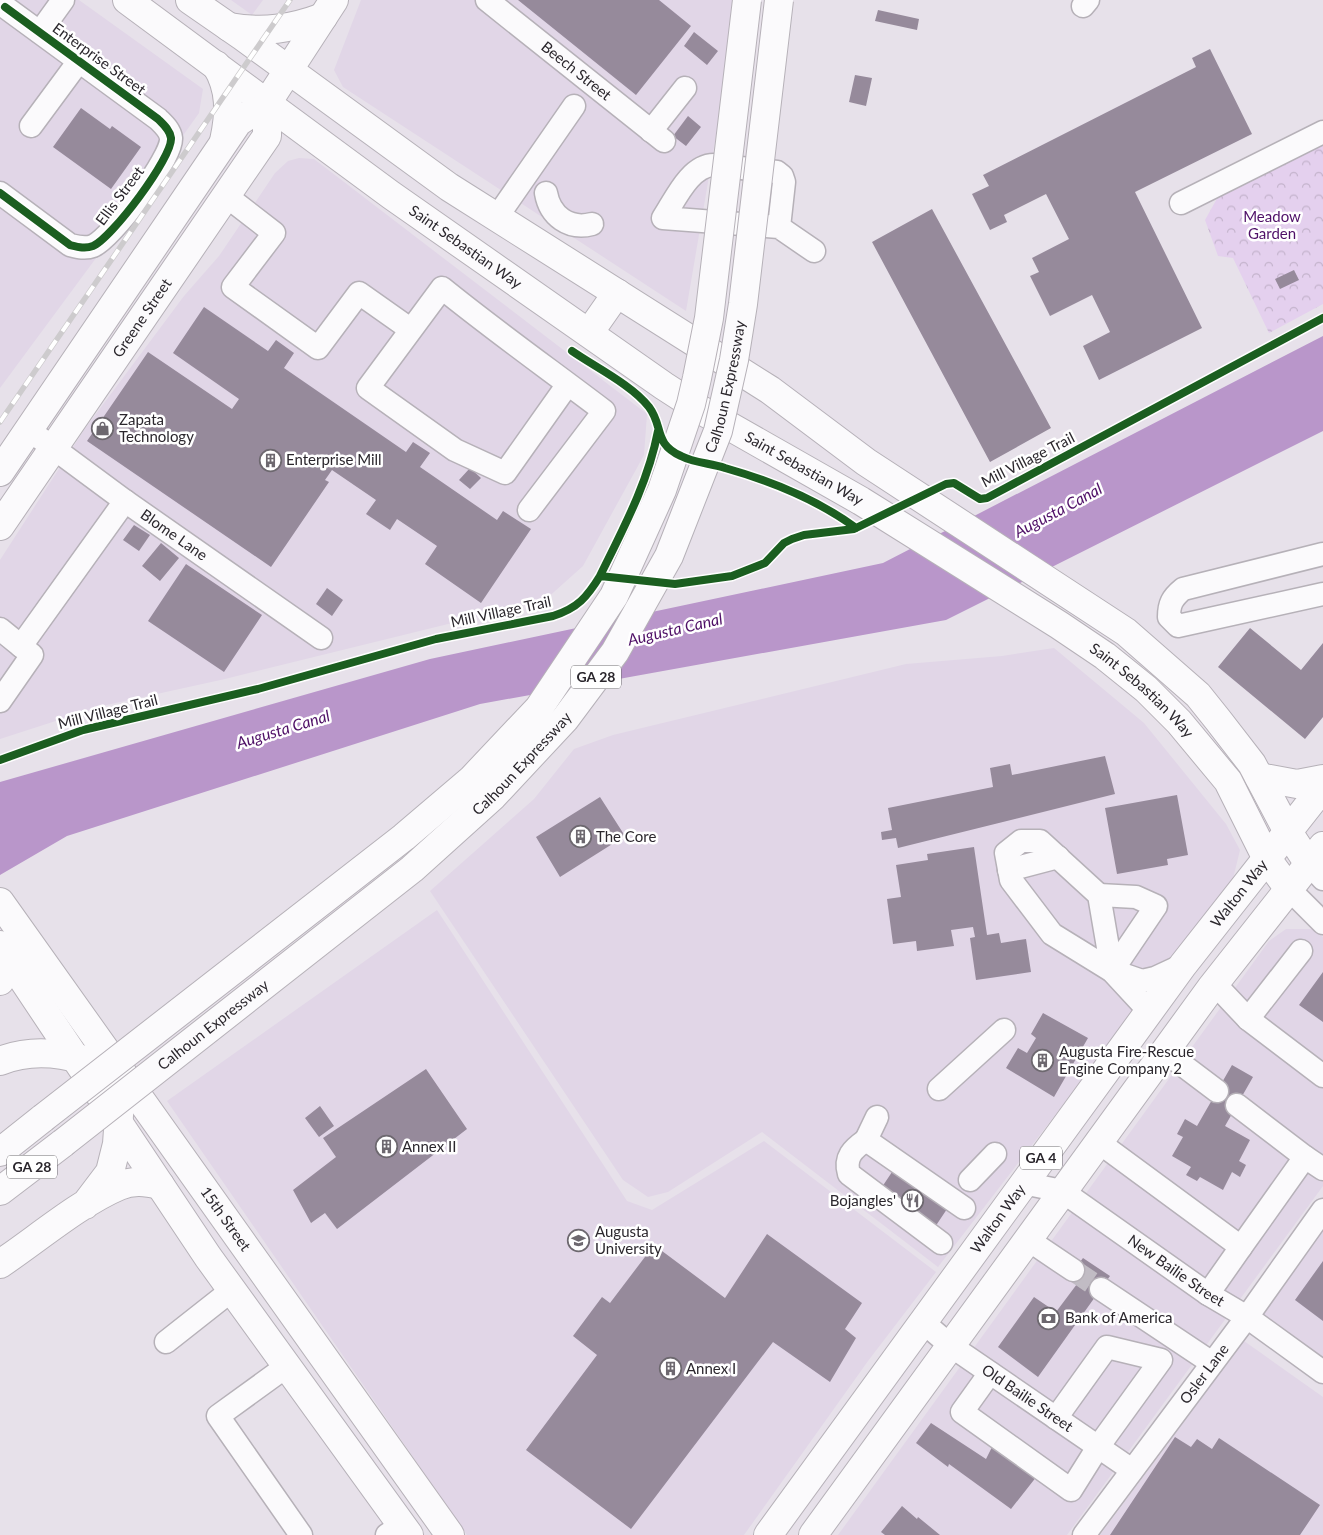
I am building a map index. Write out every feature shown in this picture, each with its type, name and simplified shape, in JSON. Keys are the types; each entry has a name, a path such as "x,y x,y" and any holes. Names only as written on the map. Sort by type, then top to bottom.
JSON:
{"main road":[{"name":"Saint Sebastian Way","path":"127,0 391,195 664,386 701,410 869,506 1105,656 1146,689 1179,722 1228,781 1267,859 1290,888"},
{"path":"190,0 449,187 770,390 866,462 1126,632 1198,695 1256,771 1288,832 1318,863"},
{"name":"Calhoun Expressway","path":"0,1152 404,837 472,780 539,708 614,596 662,490 682,432 697,378 714,280 747,0"},
{"name":"Calhoun Expressway","path":"0,1191 412,869 493,796 558,726 615,652 669,556 718,431 734,360 742,304 779,0"},
{"path":"229,27 246,30 283,29 329,8"},
{"name":"Greene Street","path":"0,472 238,122 267,102 329,8"},
{"path":"216,65 224,78 230,108 224,141 219,150"},
{"name":"Greene Street","path":"0,526 267,136 267,102"},
{"path":"589,333 617,293"},
{"path":"1256,771 1297,784 1323,778"},
{"name":"Walton Way","path":"768,1535 924,1323 1149,1010 1323,788"},
{"name":"GA 4","path":"813,1535 1214,983 1290,888 1318,863"},
{"name":"15th Street","path":"0,902 450,1535"},
{"path":"0,945 160,1185 287,1366 399,1532"},
{"path":"0,1061 26,1053 55,1053 122,1072 116,1144 110,1172 86,1205"},
{"path":"1093,1087 1122,1109"},
{"path":"0,1264 86,1205 120,1185 141,1181 160,1185"}],"street":[{"name":"Enterprise Street","path":"40,32 63,0"},
{"name":"Beech Street","path":"487,0 658,136 685,88"},
{"name":"Enterprise Street","path":"6,7 158,119 166,127 171,138"},
{"path":"31,126 79,61"},
{"path":"497,217 574,106"},
{"path":"1181,204 1323,132"},
{"name":"Ellis Street","path":"2,199 70,245 81,248 92,246 111,232 151,178 168,149 171,138"},
{"path":"779,227 784,182 782,176 777,172 714,165 704,165 696,171 663,218 779,227 814,252"},
{"path":"546,194 551,209 564,222 574,226 592,224"},
{"path":"225,195 274,233 233,287 274,317 318,348 359,293 410,329"},
{"path":"529,510 604,411 568,384 525,354 442,288 368,388 455,450 505,473 568,384"},
{"name":"Blome Lane","path":"29,430 125,501 321,638"},
{"path":"21,646 125,501"},
{"path":"1323,554 1183,589 1173,597 1169,606 1169,617 1178,626 1323,594"},
{"path":"0,629 32,655 0,701"},
{"path":"1149,1010 1112,970 1099,895 1040,841 1021,841 1006,853 1011,880 1052,934 1112,970 1142,981 1155,978 1183,965"},
{"name":"Saint Sebastian Way","path":"1290,888 1323,923"},
{"path":"1099,895 1136,898 1156,906 1112,970"},
{"path":"1248,1018 1301,951"},
{"path":"1214,983 1248,1018 1323,1076"},
{"path":"939,1089 1004,1030"},
{"path":"1164,1051 1217,1091"},
{"path":"1208,1294 1241,1247 1314,1163 1237,1105"},
{"path":"877,1117 866,1140 849,1154 846,1164 849,1174 941,1244"},
{"path":"866,1140 964,1208"},
{"path":"1097,1142 1241,1247"},
{"path":"970,1180 995,1154"},
{"name":"New Bailie Street","path":"1023,1183 1062,1192 1208,1294 1247,1317 1323,1372"},
{"name":"Osler Lane","path":"1084,1535 1247,1317 1323,1210"},
{"path":"1027,1239 1074,1270"},
{"path":"1101,1289 1212,1363"},
{"path":"166,1342 232,1290"},
{"name":"Old Bailie Street","path":"924,1323 951,1346 1132,1470"},
{"path":"990,1372 962,1412 1070,1490 1098,1447 1176,1339"},
{"path":"1056,1418 1107,1347 1161,1360"},
{"path":"287,1366 218,1416 301,1535"}],"shaded area":[{"path":"0,0 79,0 203,89 199,113 99,254 0,388"},
{"path":"231,0 263,0 252,15"},
{"path":"361,0 732,0 730,53 686,311 343,87 334,70"},
{"path":"299,158 314,159 647,414 644,455 583,566 545,600 225,679 102,706 0,739 0,560 84,430 184,296 219,256 275,173 288,161"},
{"path":"1054,648 1144,723 1226,824 1240,850 1231,887 938,1267 762,1132 668,1192 648,1197 623,1180 430,891 534,799 574,749 613,735 906,664 1002,656"},
{"name":"Augusta University","path":"437,910 627,1201 652,1210 764,1141 936,1272 868,1361 744,1535 467,1535 167,1101"},
{"path":"1286,929 1312,929 1323,937 1323,1186 1067,1535 838,1535 1269,941"},
{"path":"1323,1197 1323,1382 1236,1318"},
{"path":"1244,1341 1323,1397 1323,1535 1100,1535"}],"green space":[{"name":"Meadow Garden","path":"1323,143 1323,304 1269,333 1233,258 1218,256 1205,220 1219,195"}],"water":[{"name":"Augusta Canal","path":"1323,336 1323,431 946,620 480,704 67,836 0,875 0,782 430,659 883,563"}],"building":[{"path":"518,0 659,0 691,26 636,95"},
{"path":"878,10 919,19 917,30 875,21"},
{"path":"694,32 718,51 707,65 684,46"},
{"path":"1210,49 1252,134 1135,192 1202,328 1099,380 1083,346 1110,332 1092,295 1050,316 1030,276 1039,272 1032,258 1069,239 1046,194 1004,215 1007,222 990,230 972,194 989,186 983,175 1196,67 1192,58"},
{"path":"855,75 872,78 866,106 849,102"},
{"path":"81,108 110,129 112,126 141,147 111,189 53,147"},
{"path":"688,116 701,127 686,146 673,136"},
{"path":"932,209 1051,428 990,462 872,242"},
{"path":"1294,270 1299,280 1280,289 1275,279"},
{"name":"Enterprise Mill","path":"204,307 268,351 276,340 294,353 284,368 406,452 413,442 430,453 420,467 497,520 503,511 531,529 481,603 425,564 437,546 397,519 390,530 366,514 376,500 332,470 325,480 329,482 271,567 87,441 148,352 232,409 239,399 173,353"},
{"path":"470,468 481,478 470,489 459,480"},
{"path":"134,525 150,535 139,551 123,540"},
{"path":"161,543 179,558 160,581 142,566"},
{"path":"186,564 262,615 224,672 148,621"},
{"path":"327,588 343,600 332,616 316,604"},
{"path":"1250,628 1301,670 1323,643 1323,717 1305,739 1218,667"},
{"path":"1105,756 1115,794 898,848 896,838 882,840 881,832 892,830 888,808 993,787 990,768 1010,764 1012,775"},
{"path":"1177,795 1188,855 1167,859 1168,865 1117,874 1105,808"},
{"name":"The Core","path":"600,797 625,836 560,877 536,837"},
{"path":"974,847 987,935 999,933 1001,943 1026,939 1031,972 976,980 970,938 975,937 973,927 951,930 954,946 917,951 916,941 893,944 887,899 901,897 896,865 928,860 927,854"},
{"path":"1323,972 1323,1022 1299,1005"},
{"name":"Augusta Fire-Rescue Engine Company 2","path":"1043,1013 1088,1038 1054,1097 1006,1068 1018,1048 1027,1053 1036,1038 1031,1034"},
{"path":"1232,1065 1253,1077 1225,1126 1250,1140 1239,1161 1246,1165 1240,1177 1232,1172 1223,1190 1200,1177 1197,1181 1186,1175 1191,1167 1172,1156 1183,1137 1177,1134 1185,1119 1197,1126"},
{"name":"Annex II","path":"426,1069 467,1129 337,1229 325,1213 311,1223 293,1190 336,1157 323,1138"},
{"path":"320,1106 334,1126 319,1137 305,1118"},
{"name":"Bojangles'","path":"892,1172 947,1209 933,1230 878,1193"},
{"name":"Annex I","path":"767,1234 862,1303 845,1329 856,1338 830,1382 773,1342 631,1529 526,1450 597,1355 573,1336 602,1297 610,1303 654,1245 725,1298"},
{"name":"Bank of America","path":"1083,1258 1110,1276 1038,1377 998,1347 1034,1297 1056,1312 1077,1284 1068,1278"},
{"path":"1323,1261 1323,1321 1295,1300"},
{"path":"931,1423 986,1459 993,1445 1037,1476 1011,1509 949,1464 948,1467 916,1443"},
{"path":"1175,1437 1191,1447 1197,1439 1212,1449 1219,1438 1320,1505 1300,1535 1110,1535"},
{"path":"902,1506 940,1535 885,1535 881,1532"}],"tunnel":[{"path":"1073,1270 1101,1289"}],"railway":[{"path":"0,422 290,0"}],"cycle path":[{"path":"0,193 70,245 84,248 93,246 113,229 140,196 162,162 169,148 171,138 168,130 158,119 5,7"},
{"name":"Mill Village Trail","path":"0,760 83,730 258,689 436,639 553,616 562,613 581,601 600,576 675,584 732,576 765,563 784,543 792,539 804,535 854,529 946,484 954,483 980,499 987,498 1323,318"},
{"path":"572,351 623,384 642,399 654,414 660,434 666,446 672,451 697,462 720,466 794,492 856,528"},
{"path":"600,576 641,487 654,450 658,431"}],"place":[{"name":"Zapata Technology","path":"103,429"},
{"name":"Enterprise Mill","path":"270,460"},
{"name":"The Core","path":"580,837"},
{"name":"Augusta Fire-Rescue Engine Company 2","path":"1043,1061"},
{"name":"Annex II","path":"386,1147"},
{"name":"Bojangles'","path":"912,1201"},
{"name":"Augusta University","path":"579,1241"},
{"name":"Bank of America","path":"1049,1318"},
{"name":"Annex I","path":"670,1369"}]}
